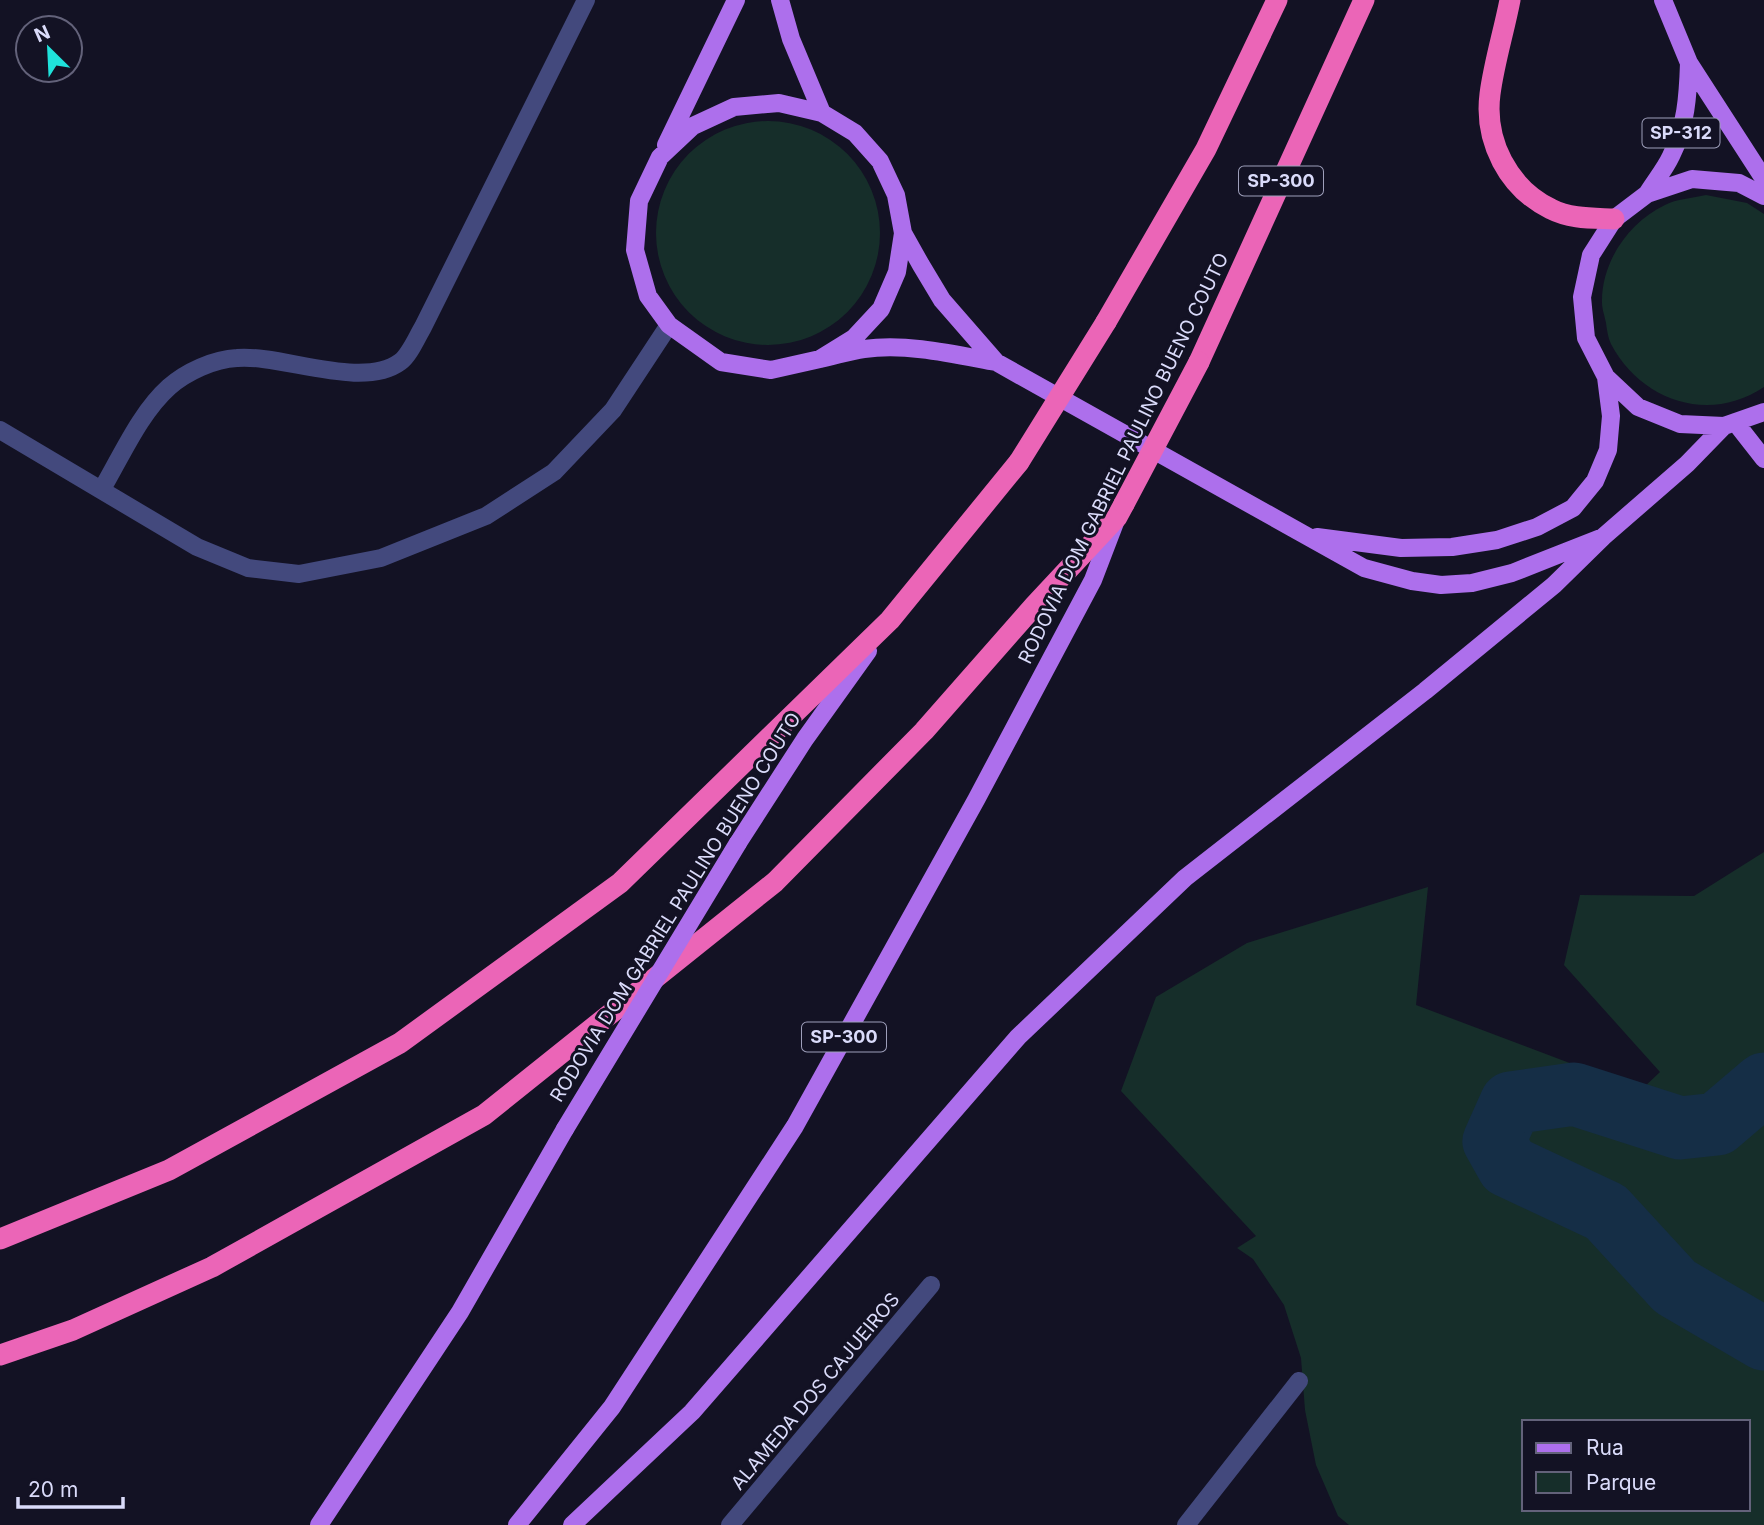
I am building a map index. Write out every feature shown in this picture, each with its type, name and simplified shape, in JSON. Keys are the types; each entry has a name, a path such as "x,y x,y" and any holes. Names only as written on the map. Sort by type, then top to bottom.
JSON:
{"highway":[{"name":"RODOVIA DOM GABRIEL PAULINO BUENO COUTO","path":"890,620 1019,462 1106,322 1206,149 1277,0"},
{"name":"RODOVIA DOM GABRIEL PAULINO BUENO COUTO","path":"1121,511 1199,362 1364,0"},
{"path":"1510,0 1490,95 1490,131 1500,161 1522,188 1551,209 1583,218 1614,219"},
{"path":"0,1355 72,1330 212,1267 484,1115 775,882 923,731 1121,511"},
{"path":"0,1239 169,1170 400,1043 620,883 890,620"}],"main road":[{"path":"736,0 639,201 635,250 648,296 669,325 721,362 771,370 864,349 900,348 942,352 996,362 1364,568 1412,581 1441,585 1472,583 1512,573 1603,537"},
{"path":"780,0 791,39 822,113"},
{"name":"SP-312","path":"1662,0 1689,63 1764,178"},
{"name":"SP-312","path":"1647,194 1671,157 1681,131 1687,101 1689,63"},
{"path":"660,157 693,126 734,107 779,103 822,113 855,133 880,161 896,195 903,233 897,272 881,309 854,338 821,359"},
{"path":"1764,195 1739,183 1692,179 1647,194 1614,219 1591,255 1581,297 1586,338 1606,377 1638,407 1680,424 1729,424 1764,412"},
{"path":"903,233 942,300 996,362"},
{"path":"1305,535 1401,548 1452,547 1497,540 1537,527 1573,508 1595,481 1608,450 1611,416 1606,377"},
{"path":"1729,424 1764,459"},
{"path":"572,1525 692,1412 1018,1037 1185,878 1554,585 1603,537 1729,424"},
{"name":"RODOVIA DOM GABRIEL PAULINO BUENO COUTO","path":"517,1525 612,1407 795,1126 976,800 1080,605 1121,511"},
{"name":"RODOVIA DOM GABRIEL PAULINO BUENO COUTO","path":"319,1525 460,1312 565,1129 738,843 805,739 890,620"}],"street":[{"path":"102,489 142,419 170,387 201,367 237,358 344,372 376,372 400,362 424,327 586,0"},
{"path":"0,430 197,547 248,568 299,574 381,558 486,516 554,472 612,410 669,325"},
{"name":"ALAMEDA DOS CAJUEIROS","path":"730,1525 931,1285"},
{"path":"1186,1525 1299,1381"}],"green space":[{"path":"768,121 790,123 821,134 839,146 855,162 867,180 875,200 880,233 878,255 867,286 855,304 839,320 821,332 801,340 768,345 746,343 715,332 697,320 681,304 669,286 661,266 656,233 658,211 669,180 681,162 697,146 715,134 735,126"},
{"path":"1706,195 1747,203 1764,214 1764,387 1743,398 1721,404 1699,405 1678,401 1658,392 1640,380 1624,364 1610,342 1602,303 1606,273 1612,258 1629,233 1652,212 1665,205"},
{"path":"1764,852 1764,1525 1349,1525 1338,1516 1316,1465 1305,1410 1301,1358 1284,1305 1253,1259 1237,1248 1256,1236 1121,1091 1156,997 1247,943 1428,887 1416,1005 1641,1090 1660,1072 1564,965 1580,895 1694,896"}],"waterway":[{"path":"1764,1084 1717,1124 1680,1128 1574,1094 1511,1103 1494,1141 1508,1166 1606,1212 1675,1287 1764,1339"}]}
